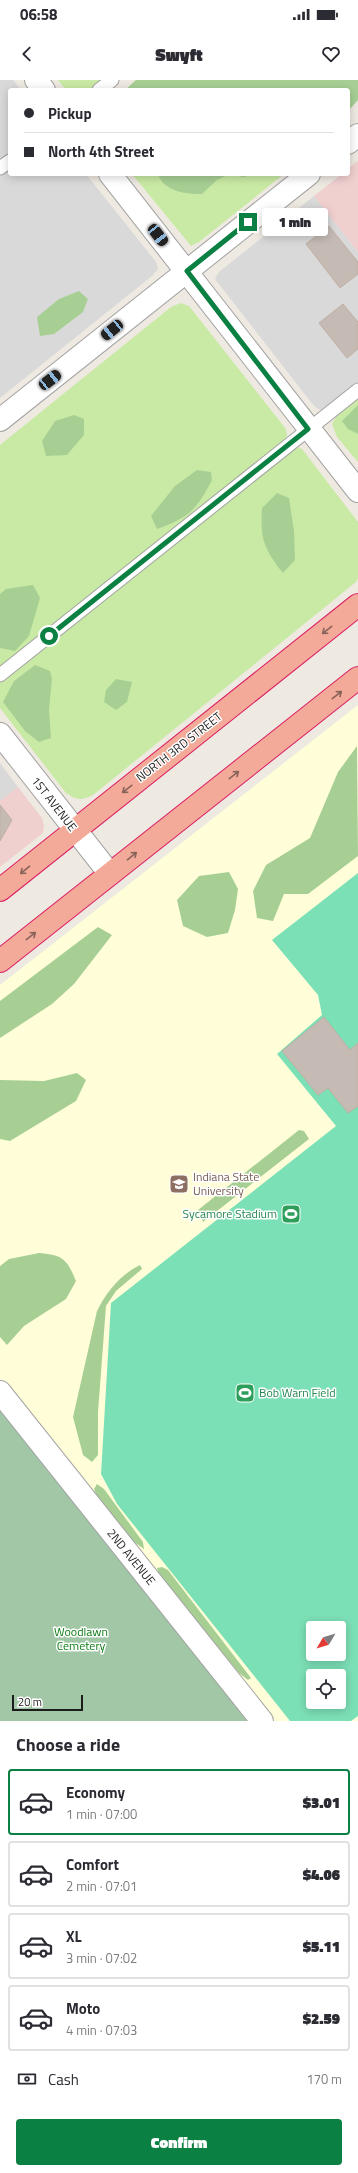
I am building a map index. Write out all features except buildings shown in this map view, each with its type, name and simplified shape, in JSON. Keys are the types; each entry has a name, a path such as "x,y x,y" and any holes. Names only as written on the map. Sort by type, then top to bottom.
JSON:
{"highway":[{"name":"NORTH 3RD STREET","path":"0,890 358,606"},
{"path":"0,961 358,678"}],"street":[{"path":"36,80 42,88"},
{"path":"112,176 358,491"},
{"path":"0,420 306,176"},
{"name":"1ST AVENUE","path":"0,734 110,874"},
{"name":"2ND AVENUE","path":"0,1392 262,1721"}],"lane":[{"path":"102,88 112,80"},
{"path":"0,675 358,390"}],"shaded area":[{"path":"0,80 13,80 19,88 8,88 8,157 0,163"},
{"path":"358,161 358,252 314,196 339,176 350,176 350,167"},
{"path":"8,169 8,176 88,176 156,262 158,269 152,276 0,398 0,175"},
{"path":"314,196 358,252 358,382 325,408 320,410 314,406 215,279 219,272"},
{"name":"Indiana State University","path":"358,705 358,1721 273,1721 64,1466 0,1384 0,985"},
{"path":"0,763 18,787 0,801"},
{"path":"18,787 42,818 44,826 43,833 0,867 0,801"}],"green space":[{"path":"58,80 104,80 94,88 64,88"},
{"path":"136,80 358,80 358,100 350,109 350,88 127,88"},
{"path":"134,176 282,176 199,242 191,246"},
{"path":"159,176 226,176 217,180 202,194 176,191 165,185"},
{"path":"79,291 88,299 83,312 54,334 40,336 37,317 59,299"},
{"path":"181,303 189,306 286,429 287,436 281,444 0,669 0,445 171,307"},
{"path":"358,399 358,462 337,437 332,424 336,417"},
{"path":"358,405 358,434 348,429 342,421"},
{"path":"74,415 84,419 84,435 67,455 46,456 42,441 55,421"},
{"path":"297,447 302,449 358,522 358,578 356,582 93,795 79,799 66,793 0,708 0,682 288,449"},
{"path":"197,470 211,472 212,480 202,498 185,516 157,529 151,516 175,486"},
{"path":"277,493 289,498 294,531 295,560 283,573 267,550 262,528 262,508"},
{"path":"33,585 40,598 29,636 15,651 0,648 0,594 6,589"},
{"path":"35,665 50,671 52,679 49,709 51,738 39,742 25,731 3,702 14,681"},
{"path":"116,679 132,682 127,702 116,710 104,702 106,690"},
{"path":"357,746 358,856 308,894 284,894 273,921 257,918 253,891 266,865 310,838 338,772"},
{"path":"229,872 238,889 235,910 228,933 207,937 183,926 177,900 199,876"},
{"name":"Bob Warn Field","path":"358,873 358,1716 351,1721 290,1721 117,1504 101,1474 111,1303 336,1126 277,1054 322,1015 318,995 272,940"},
{"path":"98,927 112,935 74,984 52,1004 0,1038 0,1001"},
{"path":"77,1073 86,1080 76,1101 10,1141 0,1139 0,1080 44,1081"},
{"path":"299,1130 304,1131 309,1139 203,1222 198,1210"},
{"path":"39,1253 54,1255 67,1263 76,1281 66,1299 24,1326 7,1345 0,1337 0,1266 9,1259"},
{"path":"140,1265 142,1269 116,1291 106,1306 98,1412 98,1455 92,1462 83,1455 73,1417 97,1311 115,1284 126,1274"},
{"name":"Woodlawn Cemetery","path":"0,1405 250,1721 0,1721"},
{"path":"97,1484 104,1489 143,1542 144,1549 134,1542 97,1497 94,1489"},
{"path":"162,1567 168,1570 251,1678 248,1680 239,1673 159,1575 157,1568"}],"place":[{"name":"Indiana State University","path":"179,1184"},
{"name":"Sycamore Stadium","path":"291,1214"},
{"name":"Bob Warn Field","path":"245,1393"}],"route":[{"path":"49,636 308,429 187,271 248,222"}]}
